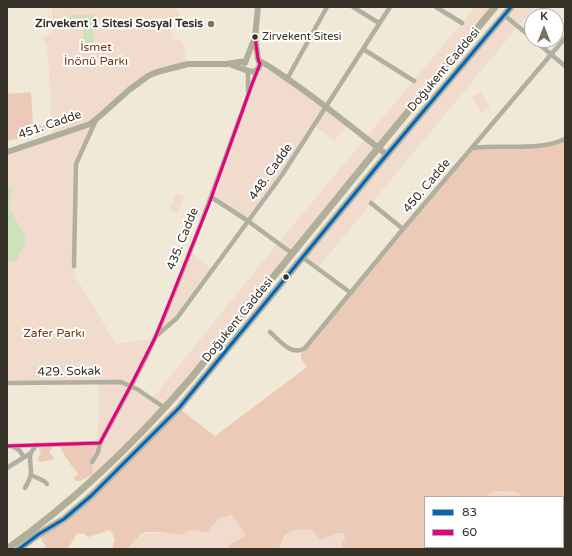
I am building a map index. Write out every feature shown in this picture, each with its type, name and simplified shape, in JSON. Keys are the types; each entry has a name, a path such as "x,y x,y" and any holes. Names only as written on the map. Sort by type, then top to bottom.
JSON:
{"main road":[{"name":"Doğukent Caddesi","path":"7,549 87,486 165,408 495,7"},
{"name":"Doğukent Caddesi","path":"19,549 39,534 64,519 92,495 170,418 229,349 302,258 511,7"}],"street":[{"path":"258,7 255,37 260,66 258,70"},
{"path":"287,79 327,7"},
{"path":"353,7 379,23"},
{"name":"448. Cadde","path":"155,338 177,318 282,175 390,7"},
{"path":"436,7 462,23"},
{"path":"504,15 524,32"},
{"path":"248,98 248,70 245,67 255,37"},
{"name":"450. Cadde","path":"270,332 290,349 300,351 305,348 403,229 565,38"},
{"path":"543,48 565,66"},
{"path":"363,49 414,81"},
{"path":"226,64 246,61 253,57 267,64 327,106 387,155"},
{"name":"451. Cadde","path":"7,152 90,124 129,90 148,76 188,64 226,64"},
{"path":"226,64 253,72 268,69 277,72"},
{"name":"435. Cadde","path":"92,462 98,452 100,443 155,338 211,197 258,70"},
{"path":"74,266 76,164 96,120"},
{"path":"472,148 536,146 565,139"},
{"path":"211,197 248,221 293,254"},
{"path":"371,203 403,229"},
{"path":"302,258 351,293"},
{"name":"429. Sokak","path":"7,382 121,382 131,386 165,408"},
{"path":"10,446 100,443"},
{"path":"25,488 30,475 28,460 38,445"},
{"path":"10,446 19,450 24,457"},
{"path":"7,468 32,452"},
{"path":"30,475 44,481 47,484"}],"green space":[{"path":"52,7 176,7 180,16 169,24 174,41 181,39 186,54 184,63 148,76 100,116 76,164 75,276 116,344 155,338 131,385 152,399 278,243 475,7 495,7 165,408 95,478 90,460 94,453 96,444 99,411 99,381 7,383 7,152 53,135 47,45 41,37 53,32"},
{"path":"511,7 534,7 524,8 524,19 317,269 302,257"},
{"path":"260,69 272,70 349,124 334,141 315,126 248,221 211,197"},
{"path":"481,92 490,107 482,113 472,97"},
{"path":"176,193 184,196 178,213 170,210"},
{"path":"190,251 212,270 177,318 155,338"},
{"path":"505,490 513,491 522,496 485,496 492,491"},
{"path":"564,514 565,549 500,549 564,548"},
{"path":"232,515 246,535 228,547 229,549 127,549 138,538 148,533 195,530 206,533 217,520"},
{"path":"294,530 311,530 320,539 335,533 344,534 345,539 342,548 344,549 276,549 279,547 285,536"}],"shaded area":[{"path":"70,15 94,15 94,47 83,47 83,22 70,22"},
{"path":"31,92 33,125 46,126 45,132 7,141 7,94"},
{"path":"565,139 565,514 564,496 522,496 517,492 499,491 492,492 486,496 424,496 424,548 500,549 344,549 341,545 345,539 344,534 337,533 320,539 311,530 295,530 285,535 280,546 276,549 229,549 228,547 230,545 246,535 232,515 219,519 206,533 195,530 187,531 182,535 162,532 146,532 140,535 127,549 112,549 115,540 109,530 89,537 82,533 78,533 67,549 47,549 39,534 64,519 179,408 215,436 307,367 301,359 301,351 472,148 536,146"},
{"path":"7,188 13,188 10,207 25,236 25,244 16,261 7,261"},
{"path":"97,443 90,460 94,474 80,481 75,481 74,478 78,474 65,456 59,444"},
{"path":"37,445 54,445 49,452 54,458 52,460 40,462 37,459 41,453"}],"transit line":[{"name":"83","path":"19,549 39,534 64,519 92,495 179,408 379,164 511,7"},
{"name":"60","path":"7,446 100,443 155,338 209,204 260,64 255,37"}],"place":[{"name":"Zirvekent 1 Sitesi Sosyal Tesis","path":"211,24"},
{"name":"Zirvekent Sitesi","path":"255,37"}],"park label":[{"name":"İsmet İnönü Parkı","path":"96,55"},
{"name":"Zafer Parkı","path":"54,334"}]}
